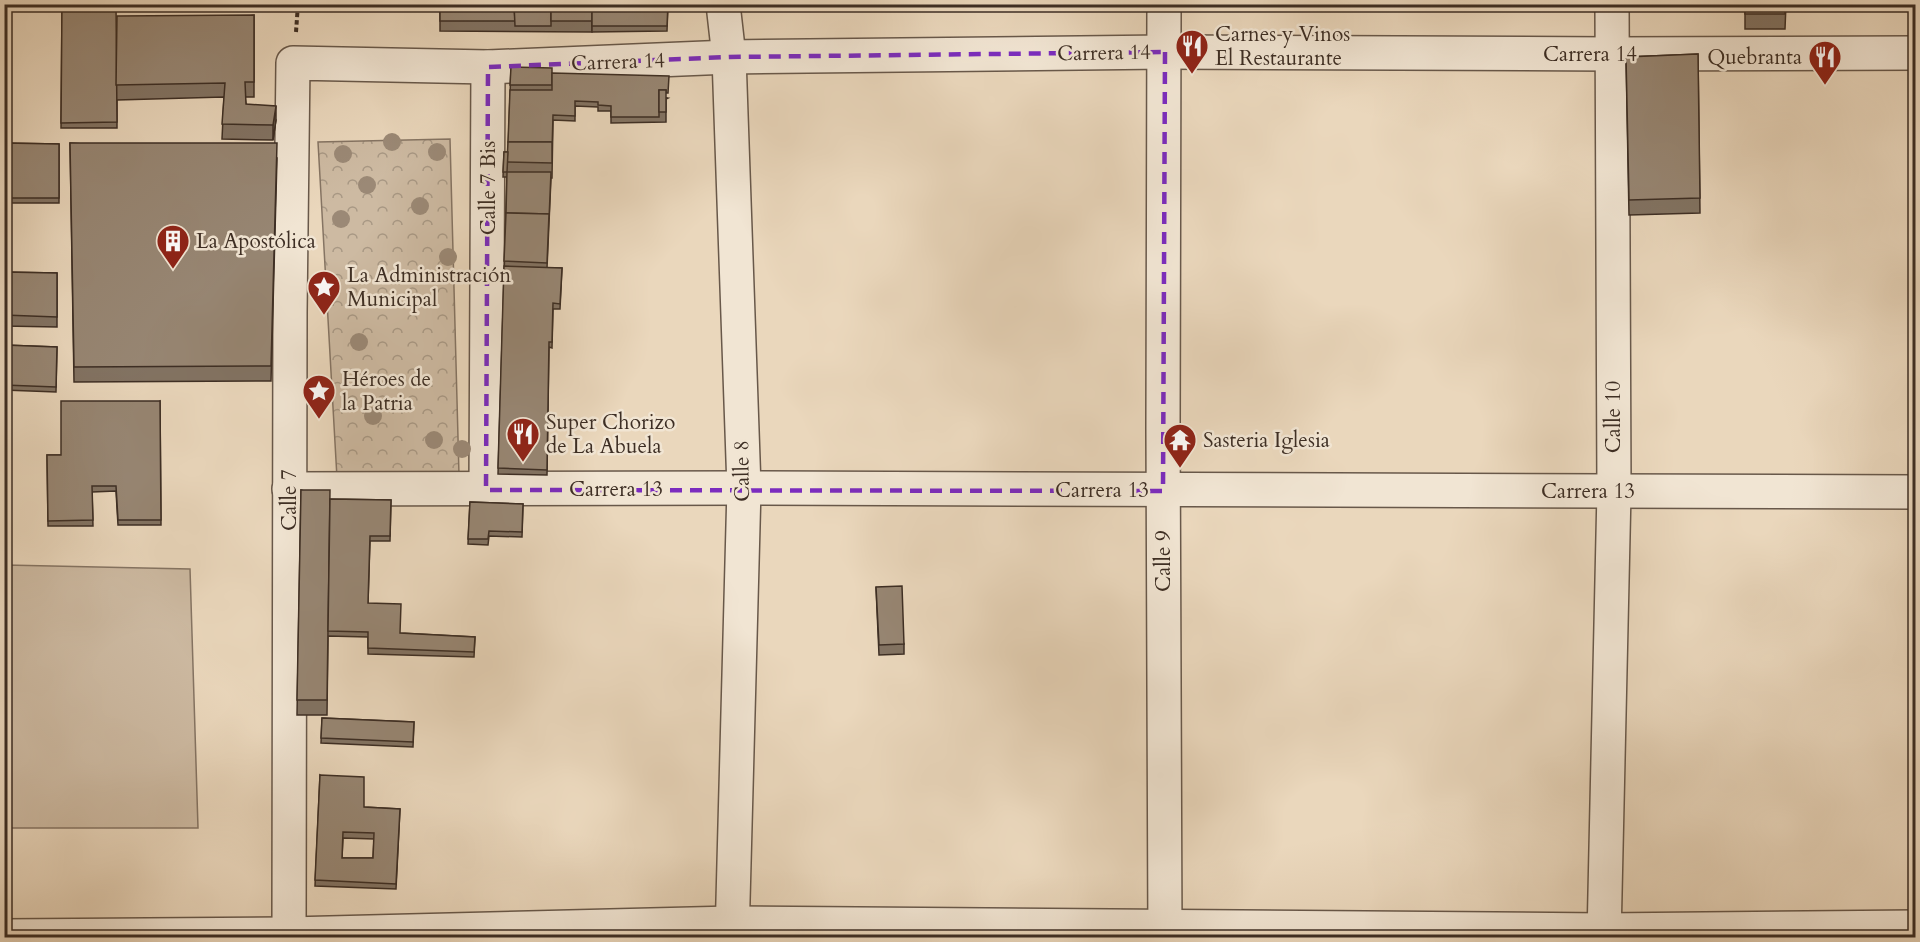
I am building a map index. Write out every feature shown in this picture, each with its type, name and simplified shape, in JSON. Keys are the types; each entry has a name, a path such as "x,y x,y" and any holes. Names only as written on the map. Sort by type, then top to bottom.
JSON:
{"street":[{"name":"Calle 8","path":"723,4 729,57 744,488 732,930"},
{"name":"Calle 9","path":"1164,4 1166,52 1163,491 1165,932"},
{"name":"Calle 10","path":"1604,934 1614,491 1612,4"},
{"name":"Carrera 14","path":"293,63 488,67 729,57 1166,52 1916,53"},
{"name":"Calle 7","path":"289,936 289,489 293,63"},
{"name":"Calle 7 Bis","path":"486,490 488,67"},
{"name":"Carrera 13","path":"289,489 744,488 1916,492"},
{"path":"4,936 289,936 732,930 1604,934 1916,927"}],"highlighted area":[{"path":"1165,52 1163,491 486,490 488,67 729,57"}],"green space":[{"path":"450,139 459,475 337,478 318,142"},
{"path":"5,565 190,569 198,828 5,828"}],"building":[{"path":"62,4 116,4 117,122 61,123"},
{"path":"440,4 514,4 515,21 440,21"},
{"path":"514,4 551,4 551,26 515,26"},
{"path":"551,4 592,4 592,21 551,21"},
{"path":"592,4 668,4 667,26 592,26"},
{"path":"1745,4 1785,4 1785,14 1745,14"},
{"path":"254,15 254,82 245,82 246,104 276,106 273,125 222,124 225,83 116,85 117,16"},
{"path":"1698,54 1700,198 1629,200 1626,57"},
{"path":"511,67 552,68 552,85 510,85"},
{"path":"552,73 669,76 668,93 666,90 659,90 659,117 611,117 611,106 598,105 598,102 575,101 575,116 553,115 552,151 552,142 508,142 510,90 552,90"},
{"path":"659,90 666,90 666,112 659,112"},
{"path":"508,142 552,142 552,163 507,162"},
{"path":"4,143 59,144 59,198 4,198"},
{"name":"La Apostólica","path":"70,143 277,143 271,366 74,367"},
{"path":"504,152 508,152 507,172 503,172"},
{"path":"507,172 551,172 549,219 549,214 506,213"},
{"path":"506,213 549,214 547,263 504,261"},
{"path":"504,266 562,268 560,304 553,303 552,342 549,342 547,470 498,468"},
{"path":"4,272 57,273 57,317 4,315"},
{"path":"4,345 57,347 56,387 4,385"},
{"path":"61,401 160,401 161,520 118,520 116,486 92,486 93,520 48,521 47,455 61,455"},
{"path":"301,490 330,490 327,700 297,700"},
{"path":"330,499 391,500 390,536 370,536 368,603 401,604 400,633 475,637 474,652 368,648 368,632 328,631"},
{"path":"470,502 523,504 522,532 489,531 488,539 468,539"},
{"path":"902,586 904,644 879,645 876,587"},
{"path":"322,718 414,722 413,742 321,738"},
{"path":"320,775 364,777 364,807 400,809 396,884 315,880","holes":["343,832 374,833 373,858 342,858"]}],"place":[{"name":"Carnes y Vinos El Restaurante","path":"1192,75"},
{"name":"Quebranta","path":"1825,86"},
{"name":"La Apostólica","path":"173,270"},
{"name":"La Administración Municipal","path":"324,316"},
{"name":"Héroes de la Patria","path":"319,420"},
{"name":"Super Chorizo de La Abuela","path":"523,463"},
{"name":"Sasteria Iglesia","path":"1180,469"}]}
